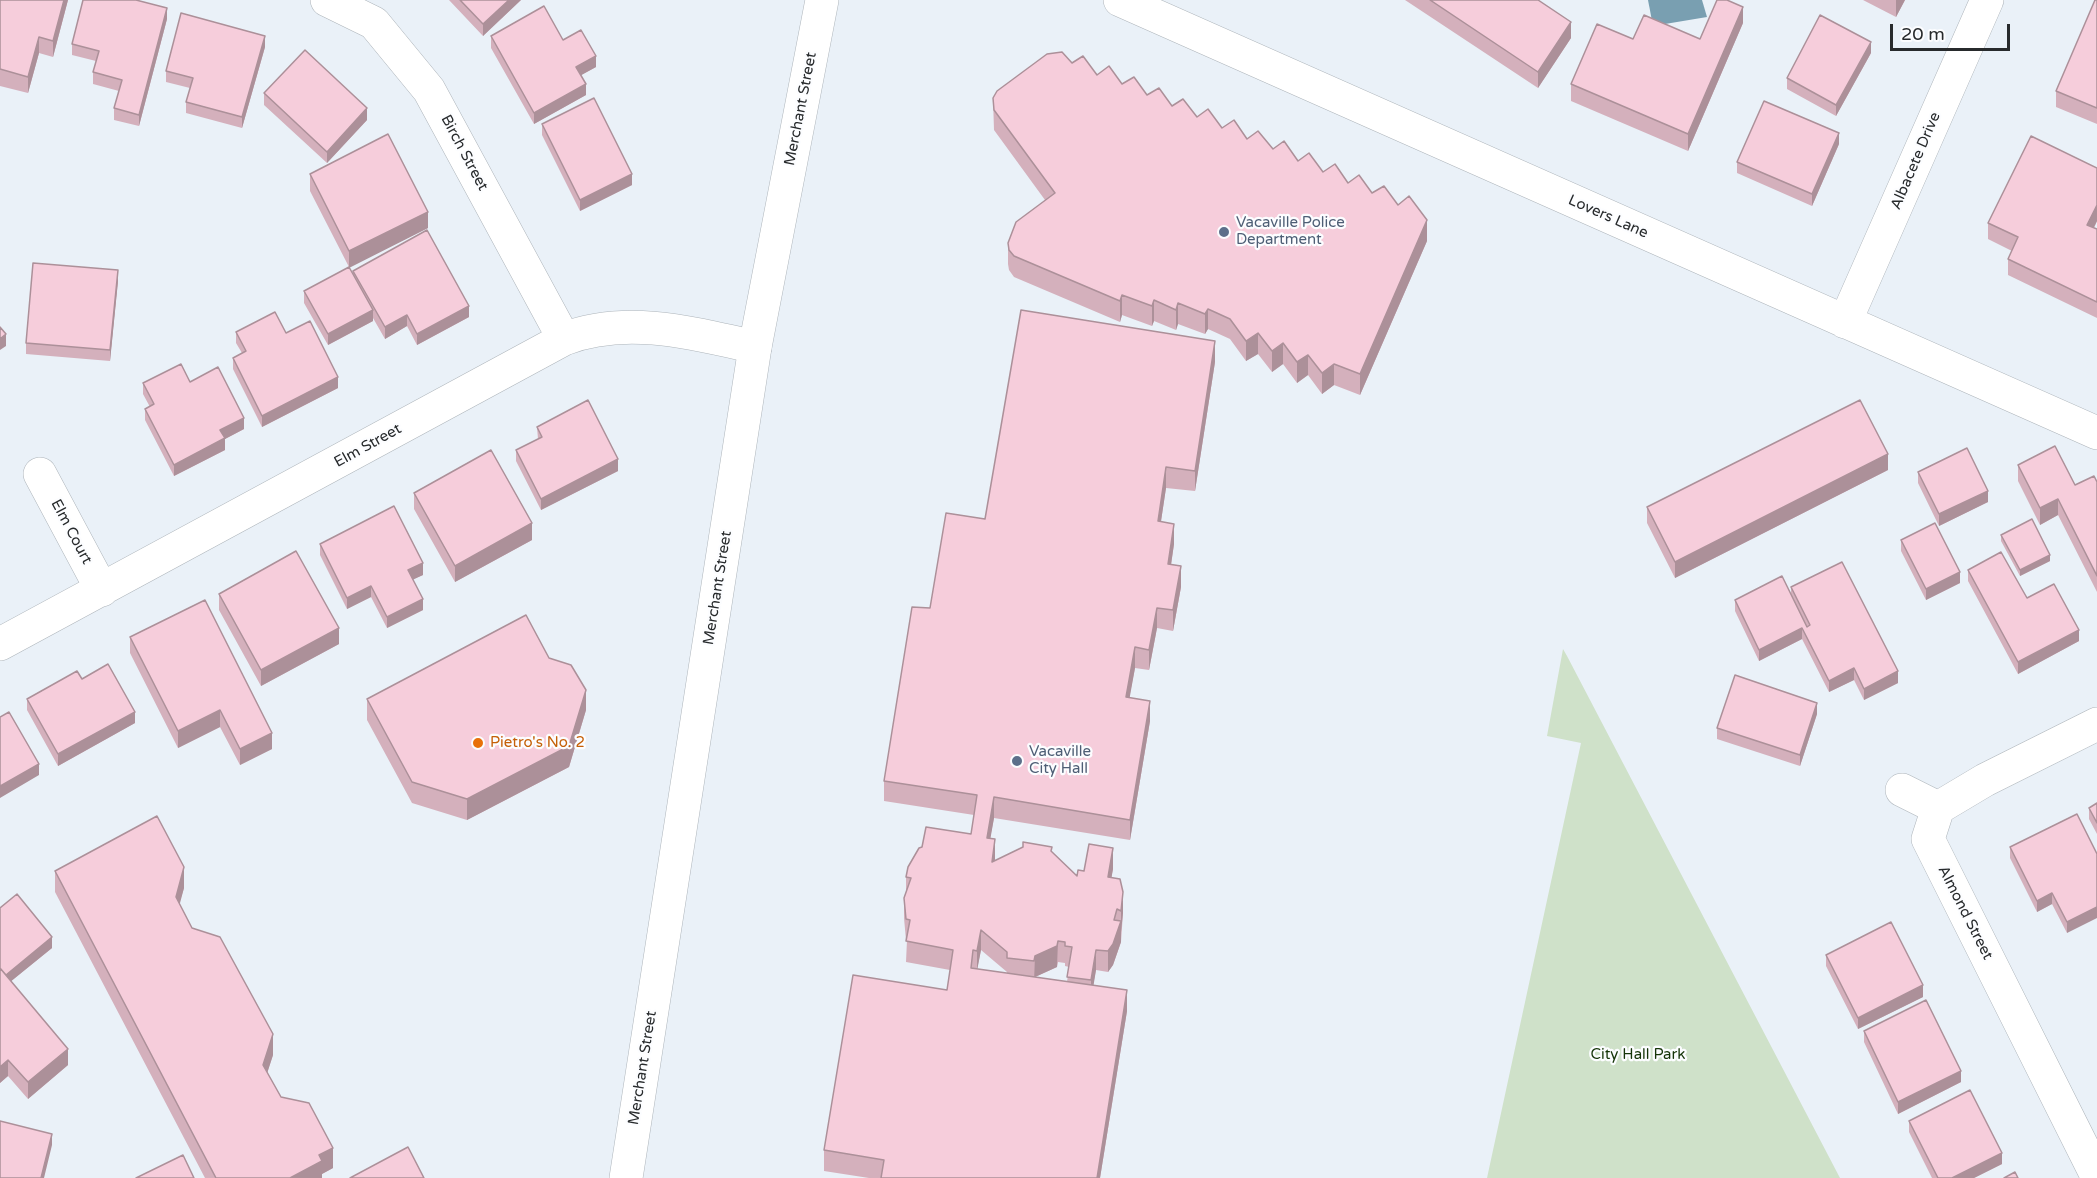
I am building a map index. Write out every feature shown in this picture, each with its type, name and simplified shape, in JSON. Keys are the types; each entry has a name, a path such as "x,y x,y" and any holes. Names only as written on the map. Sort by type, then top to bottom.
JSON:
{"street":[{"name":"Birch Street","path":"327,0 374,23 429,90 564,339"},
{"name":"Merchant Street","path":"626,1178 755,347 822,0"},
{"name":"Lovers Lane","path":"1120,0 2097,433"},
{"name":"Albacete Drive","path":"1845,322 1987,0"},
{"name":"Elm Street","path":"0,644 102,591 564,339 583,331 638,327 684,331 755,347"},
{"name":"Elm Court","path":"40,474 102,591"},
{"path":"1902,790 1938,808 1985,780 2097,724"},
{"name":"Almond Street","path":"1938,808 1928,839 2097,1176"}],"green space":[{"name":"City Hall Park","path":"1563,649 1840,1178 1487,1178 1581,743 1547,736"}],"water":[{"path":"1648,0 1702,0 1707,17 1653,26"}],"building":[{"path":"0,0 64,0 53,41 39,37 28,77 0,69"},
{"path":"83,0 136,0 167,8 139,115 114,108 122,80 93,72 99,51 72,44"},
{"path":"460,0 509,0 483,24"},
{"path":"1430,0 1538,0 1571,22 1538,72"},
{"path":"1717,0 1727,0 1743,7 1688,134 1571,84 1597,24 1633,39 1644,15 1700,39"},
{"path":"2095,0 2097,0 2097,108 2056,91"},
{"path":"544,6 563,40 581,30 596,56 576,67 586,84 534,113 491,36"},
{"path":"181,13 265,36 242,117 186,102 193,78 166,71"},
{"path":"1820,15 1871,42 1836,105 1787,78"},
{"path":"305,50 367,108 327,152 264,93"},
{"name":"Vacaville Police Department","path":"1062,52 1072,63 1083,56 1097,75 1109,66 1122,84 1134,77 1147,95 1159,88 1172,106 1183,99 1197,117 1208,109 1222,128 1234,120 1247,139 1258,131 1273,149 1284,141 1298,161 1309,153 1323,172 1335,164 1348,183 1359,175 1372,193 1384,186 1398,205 1409,196 1427,220 1360,374 1334,364 1322,373 1308,355 1297,362 1283,343 1272,351 1258,333 1246,341 1230,319 1208,309 1205,314 1178,303 1176,310 1154,300 1152,306 1122,295 1120,301 1014,256 1009,250 1008,243 1016,222 1055,193 994,110 993,98 997,91 1047,54"},
{"path":"594,98 632,174 580,200 542,124"},
{"path":"1764,101 1839,133 1812,194 1737,162"},
{"path":"388,134 428,212 349,251 310,174"},
{"path":"2031,136 2097,168 2097,205 2087,225 2097,229 2097,302 2008,259 2018,237 1988,223"},
{"path":"427,230 469,306 417,334 407,315 385,327 353,271"},
{"path":"33,263 118,270 110,350 26,343"},
{"path":"349,267 373,310 328,334 304,291"},
{"name":"Vacaville City Hall","path":"1021,310 1215,341 1195,471 1166,467 1158,521 1174,524 1168,564 1181,566 1173,610 1157,608 1149,650 1135,647 1126,697 1150,701 1130,820 994,797 987,838 995,839 992,862 1023,847 1023,842 1052,847 1051,851 1077,876 1078,870 1084,871 1089,844 1113,848 1108,877 1120,879 1123,892 1121,911 1117,909 1114,920 1121,921 1113,944 1108,951 1096,950 1091,980 1067,977 1072,947 1065,946 1065,942 1058,941 1057,946 1035,956 1034,961 1007,958 1007,952 981,930 977,951 973,950 971,968 1127,990 1097,1178 881,1178 884,1160 824,1150 853,975 947,990 953,950 906,941 910,920 906,919 904,898 911,878 906,877 908,867 919,848 922,847 926,827 971,834 977,795 884,781 912,607 930,608 946,513 985,519"},
{"path":"275,312 286,333 310,321 338,377 262,416 233,358 246,351 236,332"},
{"path":"0,327 6,334 0,339"},
{"path":"181,364 190,382 218,367 244,418 220,430 225,438 174,465 145,409 154,404 143,383"},
{"path":"588,400 618,459 541,499 516,450 542,437 537,427"},
{"path":"1860,400 1888,454 1675,562 1647,507"},
{"path":"2055,446 2075,485 2094,476 2097,482 2097,576 2058,499 2040,508 2018,465"},
{"path":"1967,448 1988,491 1939,514 1918,472"},
{"path":"491,450 532,523 455,566 414,493"},
{"path":"394,506 423,563 408,570 423,599 387,617 371,586 347,598 320,544"},
{"path":"2032,519 2050,555 2020,570 2001,535"},
{"path":"1935,523 1960,572 1926,589 1901,540"},
{"path":"296,551 339,628 261,670 219,594"},
{"path":"2001,552 2027,598 2054,584 2079,630 2018,662 1968,570"},
{"path":"1842,562 1898,671 1864,689 1854,668 1829,681 1802,628 1759,650 1735,600 1782,576 1807,627 1810,625 1791,587"},
{"path":"205,600 272,733 240,749 220,710 178,731 130,637"},
{"name":"Pietro's No. 2","path":"526,615 549,658 571,665 586,690 569,746 467,799 412,782 367,699"},
{"path":"108,664 135,712 58,754 27,699 77,671 82,679"},
{"path":"1735,675 1817,703 1800,755 1717,728"},
{"path":"9,712 39,764 0,786 0,717"},
{"path":"2097,803 2097,823 2089,808"},
{"path":"2077,814 2097,854 2097,907 2067,922 2052,893 2037,901 2010,847"},
{"path":"157,816 184,867 176,897 192,928 220,937 273,1034 263,1065 281,1097 309,1103 333,1148 319,1155 322,1161 290,1178 216,1178 55,871"},
{"path":"17,894 52,937 6,975 0,968 0,908"},
{"path":"1891,922 1923,985 1858,1018 1826,955"},
{"path":"0,968 68,1049 28,1082 8,1060 0,1067"},
{"path":"1926,1000 1961,1071 1898,1102 1864,1031"},
{"path":"1970,1090 2002,1153 1952,1178 1938,1178 1909,1121"},
{"path":"0,1121 52,1134 41,1178 0,1178"},
{"path":"408,1147 424,1178 350,1178"},
{"path":"183,1155 194,1178 136,1178"},
{"path":"2015,1172 2018,1178 2004,1178"}],"place":[{"name":"Vacaville Police Department","path":"1224,232"},
{"name":"Pietro's No. 2","path":"478,743"},
{"name":"Vacaville City Hall","path":"1017,761"}]}
